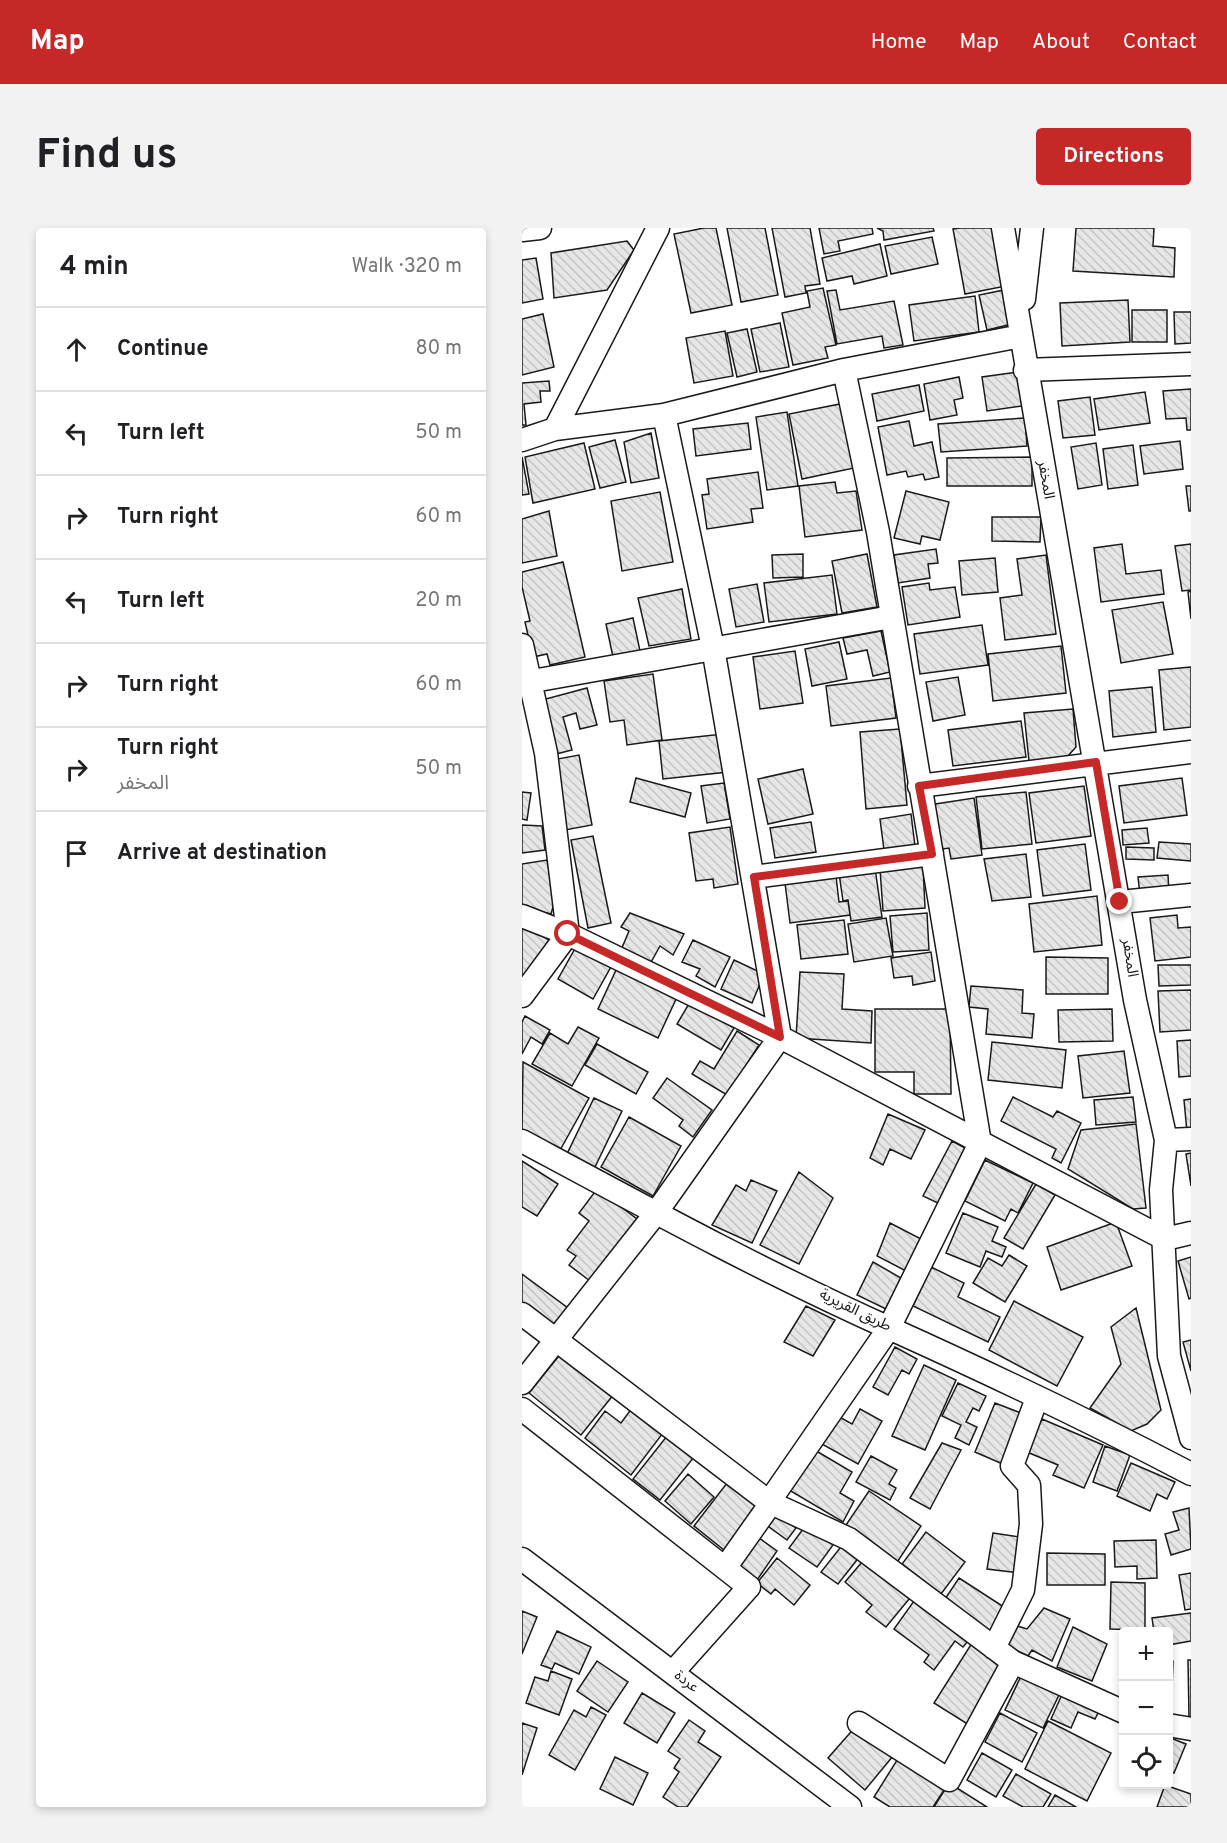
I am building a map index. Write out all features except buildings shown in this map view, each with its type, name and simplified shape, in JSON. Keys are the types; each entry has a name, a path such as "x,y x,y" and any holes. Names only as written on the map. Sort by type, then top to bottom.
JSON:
{"street":[{"path":"522,230 540,228"},
{"path":"555,429 658,228"},
{"path":"1003,228 1021,336"},
{"path":"1021,336 1032,228"},
{"path":"522,440 555,429 663,415 844,370 1021,336"},
{"name":"المخفر","path":"1021,336 1025,370 1096,762 1135,1000 1166,1140 1161,1190 1169,1356 1191,1438"},
{"path":"1025,370 1191,364"},
{"path":"725,1568 889,1328 980,1143 878,532 844,370"},
{"path":"522,1383 656,1213 780,1037 713,648 663,415"},
{"path":"526,683 891,617"},
{"path":"522,645 526,683 546,753 568,934 522,996"},
{"path":"919,786 1096,762 1191,752"},
{"path":"754,877 932,854"},
{"path":"1120,902 1191,896"},
{"path":"522,916 568,934 780,1037 1165,1239 1191,1233"},
{"path":"1166,1140 1191,1139"},
{"name":"طريق القريرية","path":"522,1141 656,1213 889,1328 1079,1416 1191,1474"},
{"path":"522,1314 770,1502 849,1539 1013,1662 1119,1710"},
{"path":"994,1648 1023,1590 1031,1524 1029,1485 1012,1466 1036,1398"},
{"path":"522,1409 749,1587 673,1672"},
{"name":"عردة","path":"522,1559 850,1807"},
{"path":"859,1723 949,1780 1013,1662"},
{"path":"1173,1726 1191,1729"}],"route":[{"path":"568,934 780,1037 754,877 932,854 919,786 1096,762 1120,902"}]}
